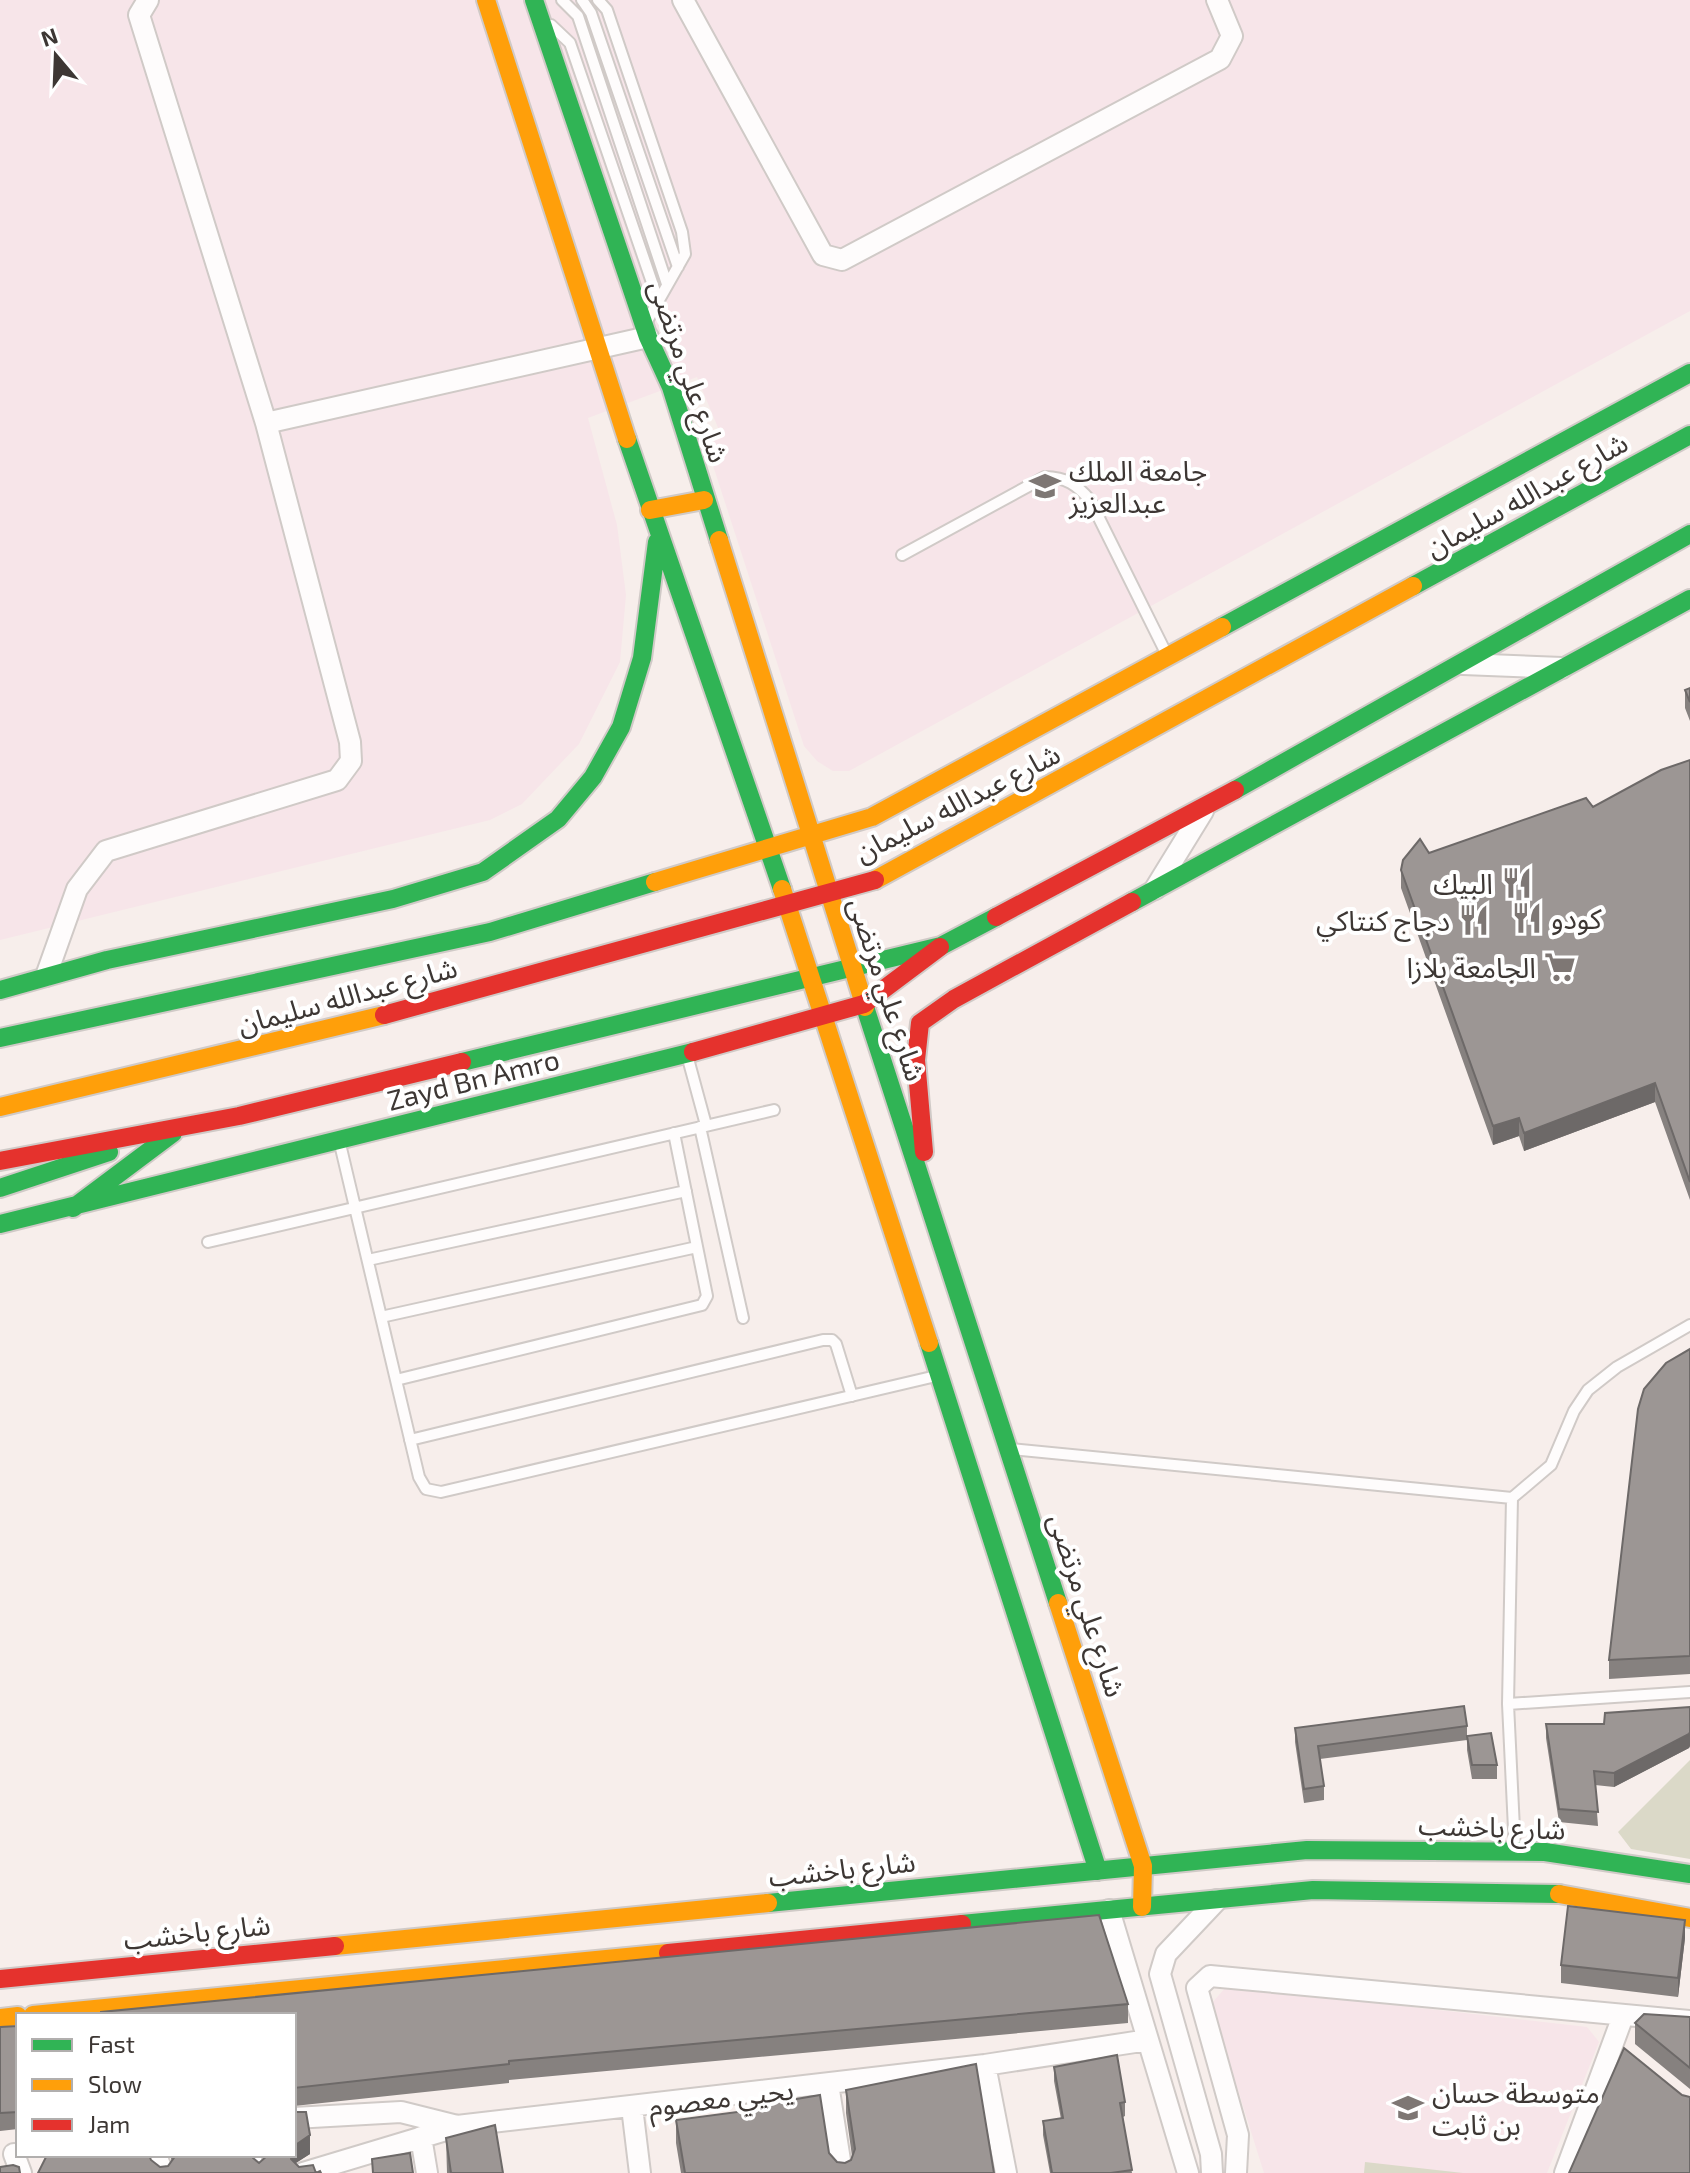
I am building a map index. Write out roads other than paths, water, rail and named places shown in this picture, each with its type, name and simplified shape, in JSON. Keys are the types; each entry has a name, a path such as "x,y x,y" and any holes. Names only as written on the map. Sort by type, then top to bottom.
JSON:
{"main road":[{"path":"486,0 650,510 813,979 1098,1871"},
{"name":"شارع علي مرتضى","path":"536,8 646,331 671,387 828,894 1143,1866 1142,1907"},
{"path":"0,1038 490,932 872,817 1690,373"},
{"name":"شارع عبدالله سليمان","path":"0,1107 283,1042 876,880 1690,435"},
{"path":"650,510 704,500"},
{"path":"0,990 46,976 408,895 483,872 558,819 593,777 621,727 642,658 659,533"},
{"path":"0,1161 181,1127 853,970 941,946 1205,807 1690,534"},
{"path":"929,1205 916,1060 920,1023 954,999 1690,599"},
{"name":"Zayd Bn Amro","path":"0,1224 340,1142 823,1018 864,1004 941,946"},
{"path":"0,1095 166,1069"},
{"path":"0,1188 181,1127"},
{"path":"73,1208 181,1127"},
{"name":"شارع باخشب","path":"0,1979 1307,1850 1545,1852 1690,1874"},
{"path":"72,2013 1313,1890 1545,1891 1690,1918"}],"street":[{"path":"46,976 77,889 106,851 337,780 351,761 350,742 266,423 139,15 148,0"},
{"path":"683,0 823,255 842,260 1220,59 1232,36 1217,0"},
{"path":"266,423 598,346 646,331"},
{"path":"1459,664 1562,668"},
{"path":"1155,889 1205,807"},
{"path":"1212,2173 1211,2154 1160,1974 1166,1954 1217,1900"},
{"path":"1109,1910 1188,2173"},
{"path":"1236,2173 1238,2135 1197,1988 1210,1976 1690,2021"},
{"path":"1565,2173 1623,2016"},
{"name":"يحيي معصوم","path":"296,2118 401,2112 457,2126 985,2065 1148,2040"},
{"path":"1613,2043 1635,2061"},
{"path":"985,2065 1006,2173"},
{"path":"828,2084 842,2173"},
{"path":"632,2107 640,2173"},
{"path":"303,2173 336,2167 457,2126"},
{"path":"421,2137 427,2173"}],"lane":[{"path":"562,0 578,16 667,284"},
{"path":"582,0 591,13 678,267"},
{"path":"598,0 607,10 682,232 685,254 658,300 646,331"},
{"path":"536,8 570,43 658,300"},
{"path":"902,555 1045,477 1060,477 1078,486 1090,500 1168,657"},
{"path":"686,1053 743,1318"},
{"path":"208,1242 774,1110"},
{"path":"396,1380 692,1310 707,1296 674,1133"},
{"path":"340,1142 419,1477 426,1489 441,1492 938,1375"},
{"path":"368,1260 686,1191"},
{"path":"381,1317 697,1247"},
{"path":"1008,1449 1512,1498 1551,1465 1574,1411 1588,1390 1617,1367 1690,1325"},
{"path":"410,1440 823,1340 832,1340 836,1344 852,1396"},
{"path":"1512,1498 1508,1704 1515,1852"},
{"path":"1508,1704 1690,1692"}],"place":[{"name":"جامعة الملك عبدالعزيز","path":"1045,486"},
{"name":"البيك","path":"1517,883"},
{"name":"كودو","path":"1527,918"},
{"name":"دجاج كنتاكي","path":"1474,920"},
{"name":"الجامعة بلازا","path":"1560,967"},
{"name":"متوسطة حسان بن ثابت","path":"1408,2108"}]}
